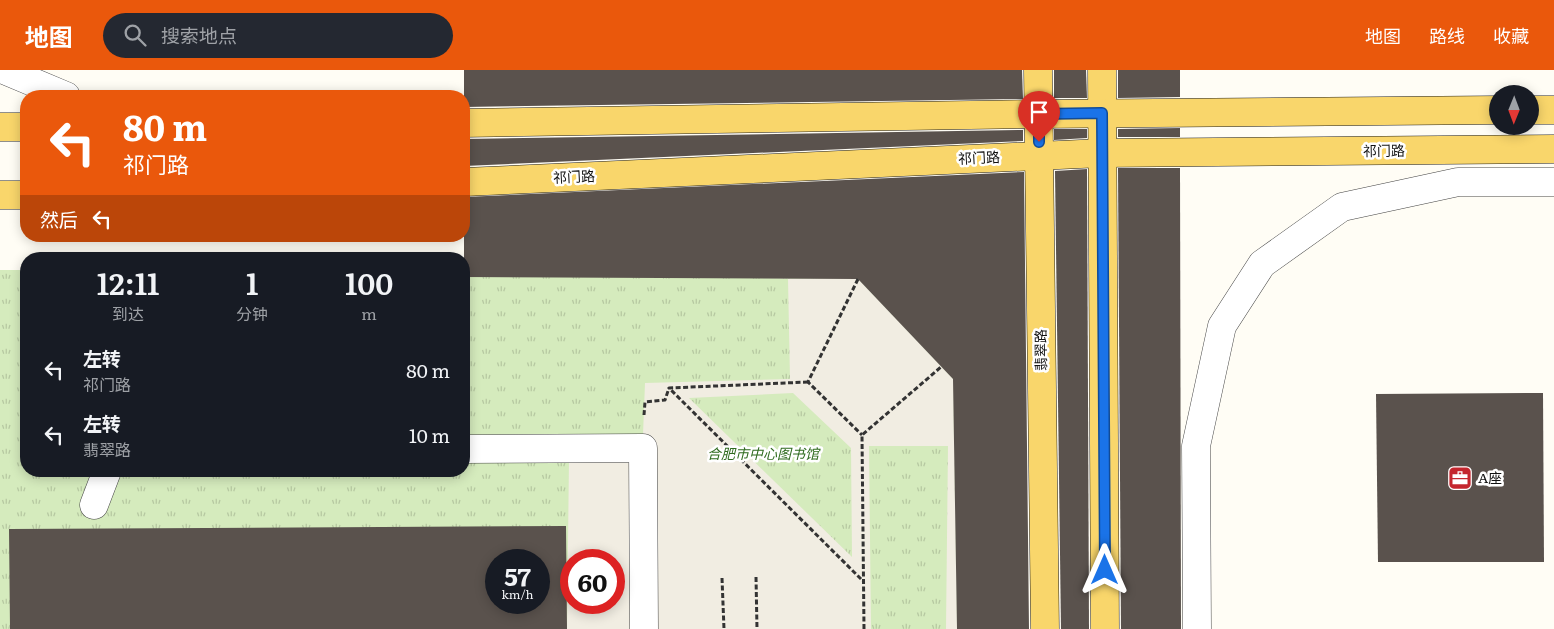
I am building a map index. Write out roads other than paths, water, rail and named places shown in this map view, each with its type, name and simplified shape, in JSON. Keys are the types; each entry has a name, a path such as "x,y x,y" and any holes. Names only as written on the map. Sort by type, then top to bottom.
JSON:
{"main road":[{"name":"翡翠路","path":"1038,70 1045,629"},
{"path":"1102,70 1105,629"},
{"path":"470,123 1102,113 1489,110"},
{"path":"1539,110 1554,110"},
{"path":"0,127 20,127"},
{"name":"祁门路","path":"470,182 1102,153 1554,149"},
{"path":"0,195 20,195"}],"street":[{"path":"4,70 52,90"},
{"path":"1196,629 1196,446 1222,326 1262,264 1342,207 1458,182 1554,182"},
{"path":"470,449 643,448 644,629"},
{"path":"94,505 105,477"}],"place":[{"name":"A座","path":"1460,478"}],"park label":[{"name":"合肥市中心图书馆","path":"763,454"}]}
